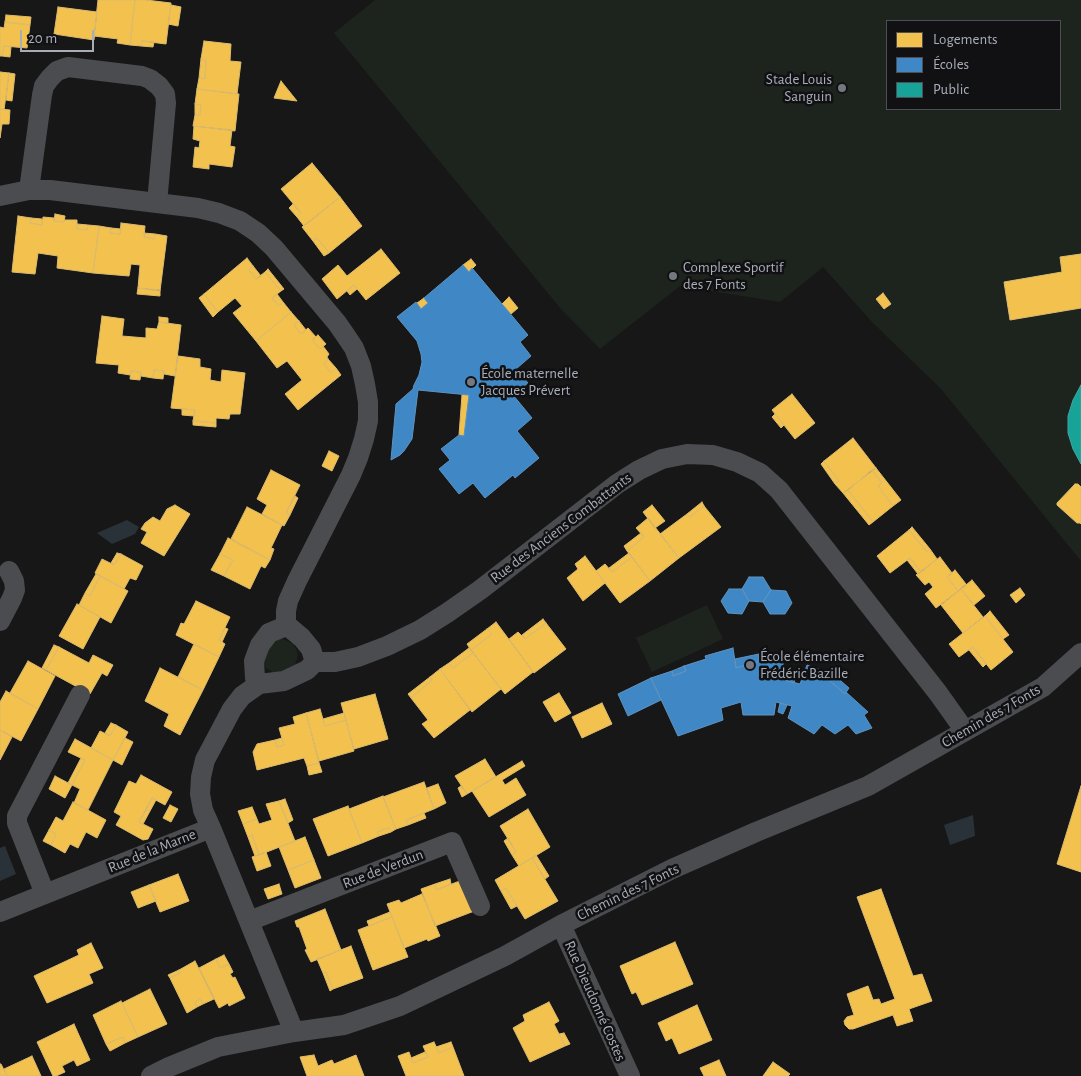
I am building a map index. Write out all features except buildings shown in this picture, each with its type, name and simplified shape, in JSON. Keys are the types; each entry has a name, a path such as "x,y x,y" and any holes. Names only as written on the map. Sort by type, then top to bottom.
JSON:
{"street":[{"path":"30,190 44,86 58,71 68,67 142,76 159,86 165,94 166,103 157,203"},
{"path":"0,196 30,190 50,190 198,208 240,221 258,233 274,248 337,323 354,348 361,366 368,402 368,421 364,440 351,475 288,601 286,626"},
{"name":"Rue des Anciens Combattants","path":"259,684 284,681 306,670 316,662 335,662 358,657 420,630 480,590 617,484 639,470 662,459 687,454 713,455 737,462 760,474 779,490 932,685 965,731"},
{"path":"0,621 15,590 14,581 8,571"},
{"path":"286,626 302,638 311,649 316,662"},
{"path":"211,828 203,810 200,794 205,760 232,709 242,696 259,684 255,678 254,661 260,645 269,633 286,626"},
{"name":"Chemin des 7 Fonts","path":"151,1076 218,1047 294,1032 344,1025 400,1006 505,956 561,925 672,869 868,786 1043,687 1081,653"},
{"path":"44,894 16,823 17,816 80,695"},
{"name":"Rue de la Marne","path":"0,912 211,828 294,1032"},
{"name":"Rue de Verdun","path":"249,921 452,842 480,906"},
{"name":"Rue Dieudonné Costes","path":"561,925 630,1076"}],"shaded area":[{"name":"Complexe Sportif des 7 Fonts","path":"375,0 1081,0 1081,561 941,389 871,321 823,267 780,302 680,286 600,349 561,309 334,33"},
{"path":"127,520 139,527 135,534 112,544 97,533"},
{"path":"707,605 723,639 652,672 636,638"},
{"path":"278,639 283,639 293,644 298,655 295,665 276,674 266,668 262,653"},
{"path":"973,815 975,836 950,845 944,825"},
{"path":"5,846 16,874 0,881 0,848"}],"place":[{"name":"Stade Louis Sanguin","path":"842,88"},
{"name":"Complexe Sportif des 7 Fonts","path":"673,276"},
{"name":"École maternelle Jacques Prévert","path":"471,382"},
{"name":"École élémentaire Frédéric Bazille","path":"750,665"}]}
